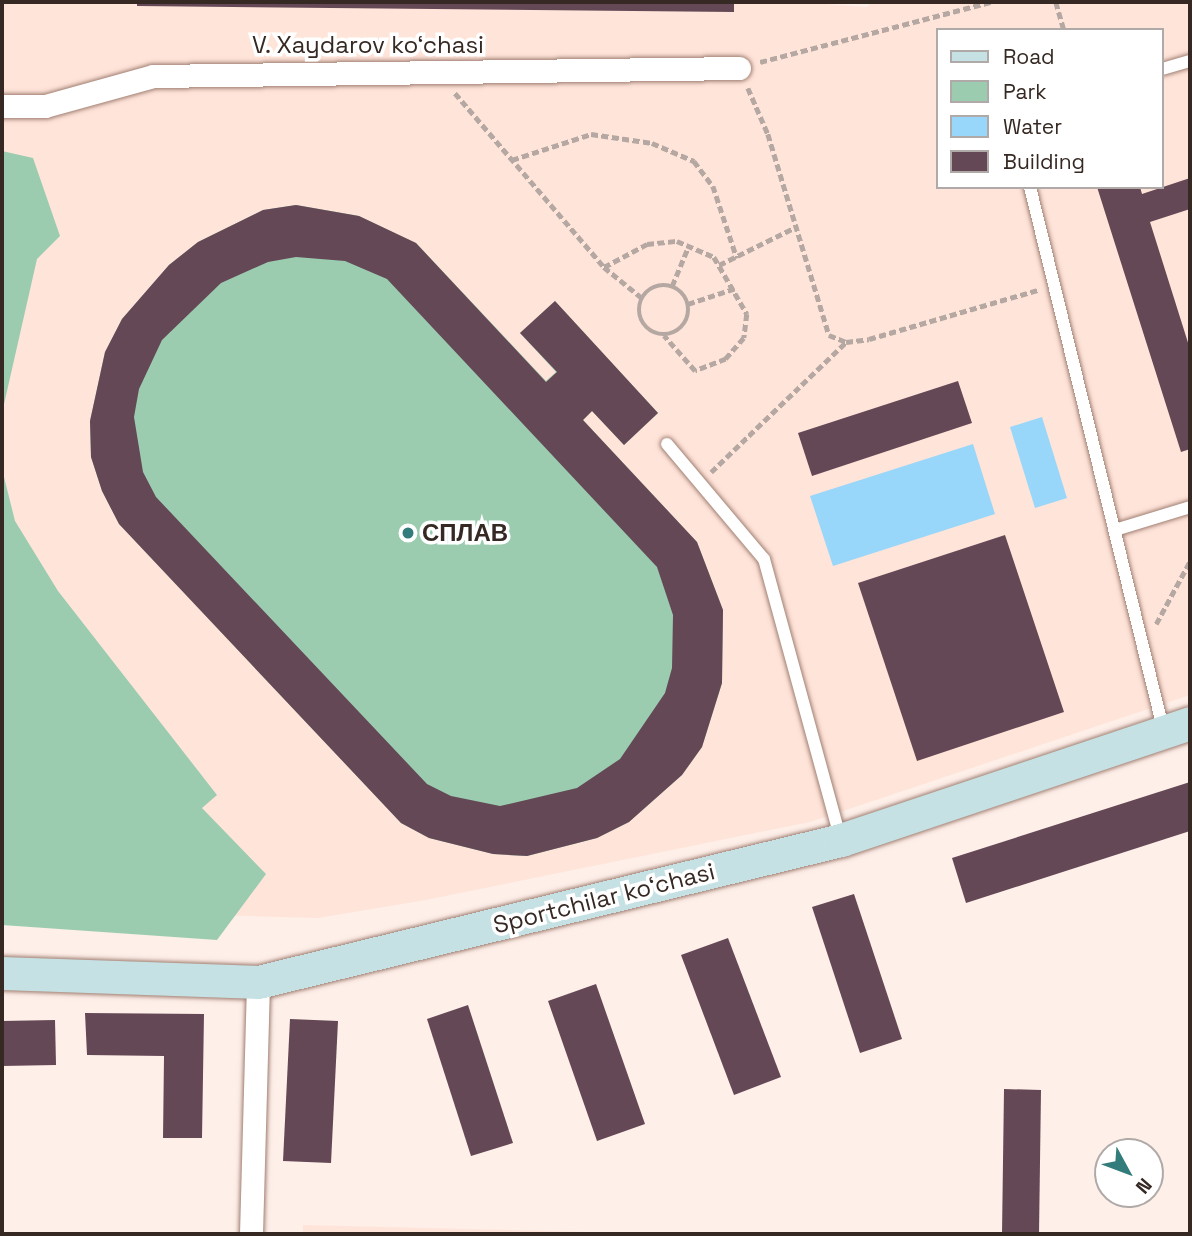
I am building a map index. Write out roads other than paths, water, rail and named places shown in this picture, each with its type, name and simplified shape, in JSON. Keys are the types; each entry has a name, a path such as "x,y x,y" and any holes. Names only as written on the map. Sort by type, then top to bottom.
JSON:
{"street":[{"name":"V. Xaydarov ko‘chasi","path":"2,106 45,106 153,76 739,68"},
{"name":"Sportchilar ko‘chasi","path":"2,972 258,982 841,841 1177,728"},
{"path":"251,1234 258,982"}],"lane":[{"path":"1164,68 1190,61"},
{"path":"1030,189 1052,286 1144,649 1177,728"},
{"path":"667,444 764,559 841,841"},
{"path":"1115,530 1190,507"}],"water":[{"path":"1042,417 1067,498 1035,508 1010,427"},
{"path":"973,444 995,514 833,566 810,496"}],"place":[{"name":"СПЛАВ","path":"408,533"}]}
